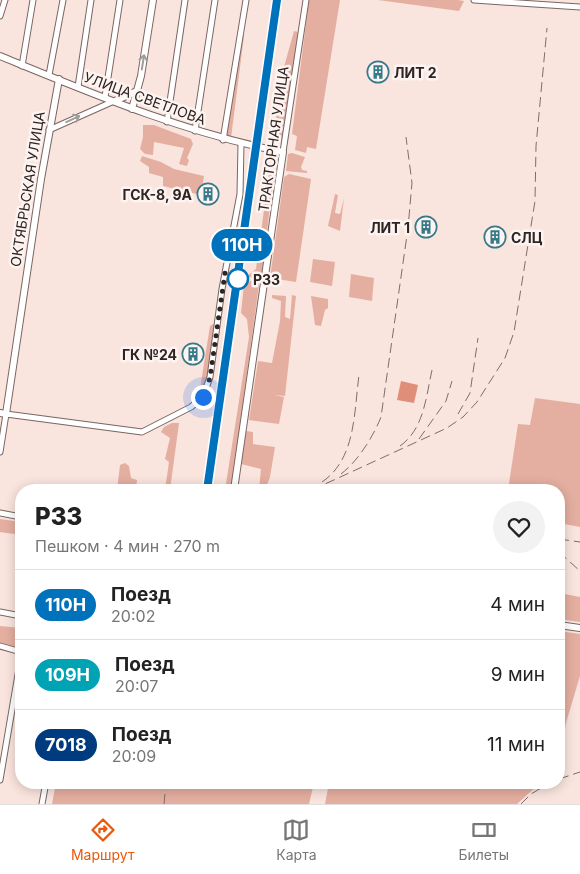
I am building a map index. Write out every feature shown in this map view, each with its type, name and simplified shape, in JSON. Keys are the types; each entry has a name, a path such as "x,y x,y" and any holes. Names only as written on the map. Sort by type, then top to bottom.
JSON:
{"main road":[{"path":"132,109 137,91 153,0"},
{"name":"УЛИЦА СВЕТЛОВА","path":"0,56 167,122 223,140 284,152"},
{"name":"ОКТЯБРЬСКАЯ УЛИЦА","path":"3,413 59,79"},
{"path":"115,101 137,91"},
{"name":"ТРАКТОРНАЯ УЛИЦА","path":"235,484 284,152"},
{"path":"565,626 580,628"}],"street":[{"path":"0,16 5,0"},
{"path":"22,66 33,0"},
{"path":"49,75 63,0"},
{"path":"78,87 90,0"},
{"path":"105,97 120,0"},
{"path":"167,122 185,0"},
{"path":"195,131 215,0"},
{"path":"223,140 246,0"},
{"name":"ТРАКТОРНАЯ УЛИЦА","path":"284,152 306,0"},
{"path":"474,0 580,7"},
{"path":"49,130 115,101"},
{"name":"ТРАКТОРНАЯ УЛИЦА","path":"3,413 142,432 191,407 205,394 213,364 222,289 240,194 241,144"},
{"name":"ОКТЯБРЬСКАЯ УЛИЦА","path":"0,452 3,413"},
{"path":"0,513 15,516"},
{"path":"0,612 15,615"},
{"path":"0,646 15,650"},
{"path":"0,780 15,692"},
{"path":"42,804 45,789"}],"shaded area":[{"path":"309,0 340,0 316,149 307,147 306,153 295,150 297,136 292,134"},
{"path":"378,0 458,0 464,1 459,11"},
{"path":"294,31 298,32 282,139 280,143 273,143 282,74"},
{"path":"241,35 244,36 231,138 226,137"},
{"path":"143,125 154,125 191,139 193,144 187,158 189,160 187,166 179,164 184,148 154,142 153,155 145,154 140,149"},
{"path":"292,153 305,157 301,167 307,173 286,171 288,154"},
{"path":"142,156 161,162 174,169 204,176 201,195 163,186 163,177 149,173 149,167 140,161"},
{"path":"269,173 274,175 261,279 258,280 247,276 256,269"},
{"path":"289,174 311,179 296,282 270,278 284,177"},
{"path":"335,194 338,195 335,213 340,214 344,198 340,231 328,226"},
{"path":"313,259 335,262 332,286 310,282"},
{"path":"351,274 374,278 372,301 349,297"},
{"path":"252,280 258,281 259,285 232,484 226,484 249,337 247,319 241,313 244,285"},
{"path":"272,295 286,296 285,317 290,319 292,295 296,296 285,396 274,395 284,397 279,424 249,420 258,361 272,363 280,321 281,301 272,298"},
{"path":"311,296 328,299 328,308 325,310 321,326 315,325"},
{"path":"215,324 208,374 203,391 199,395 210,326"},
{"path":"401,381 418,385 414,403 397,400"},
{"path":"535,398 580,404 580,527 565,524 565,484 509,484 518,424 530,425"},
{"path":"172,423 179,423 171,484 166,484 169,462 165,459 170,438 161,432 164,427"},
{"path":"246,431 253,432 253,444 275,447 267,484 260,484 261,469 241,464"},
{"path":"125,463 129,466 131,478 137,480 137,484 118,484 120,465"},
{"path":"0,519 15,521 15,534 0,532"},
{"path":"565,594 580,597 580,622 565,620"},
{"path":"0,626 15,627 15,647 0,643"},
{"path":"565,632 580,634 580,676 565,729"},
{"path":"55,789 313,789 309,804 52,804"},
{"path":"328,789 533,789 517,804 325,804"}],"railway":[{"path":"208,484 277,0"},
{"path":"325,484 447,428 463,417 477,402 505,358 514,332 535,201 536,146 547,28"},
{"path":"341,474 364,448 374,433 381,417 408,228 412,183 406,137"},
{"path":"458,414 470,393 478,338"},
{"path":"400,446 408,439 419,422 426,401 432,370"},
{"path":"322,482 333,472 347,448 354,419 359,375"},
{"path":"419,439 446,401 452,381"},
{"path":"565,540 580,542"},
{"path":"565,557 580,571"},
{"path":"565,777 580,772"},
{"path":"164,804 165,789"},
{"path":"521,804 539,789"}],"train":[{"name":"110Н","path":"208,484 277,0"}],"place":[{"name":"ЛИТ 2","path":"378,72"},
{"name":"ГСК-8, 9А","path":"208,194"},
{"name":"ЛИТ 1","path":"426,227"},
{"name":"СЛЦ","path":"495,237"},
{"name":"РЗЗ","path":"238,279"},
{"name":"ГК №24","path":"193,354"}],"route":[{"path":"203,397 213,364 225,273 238,279"}]}
